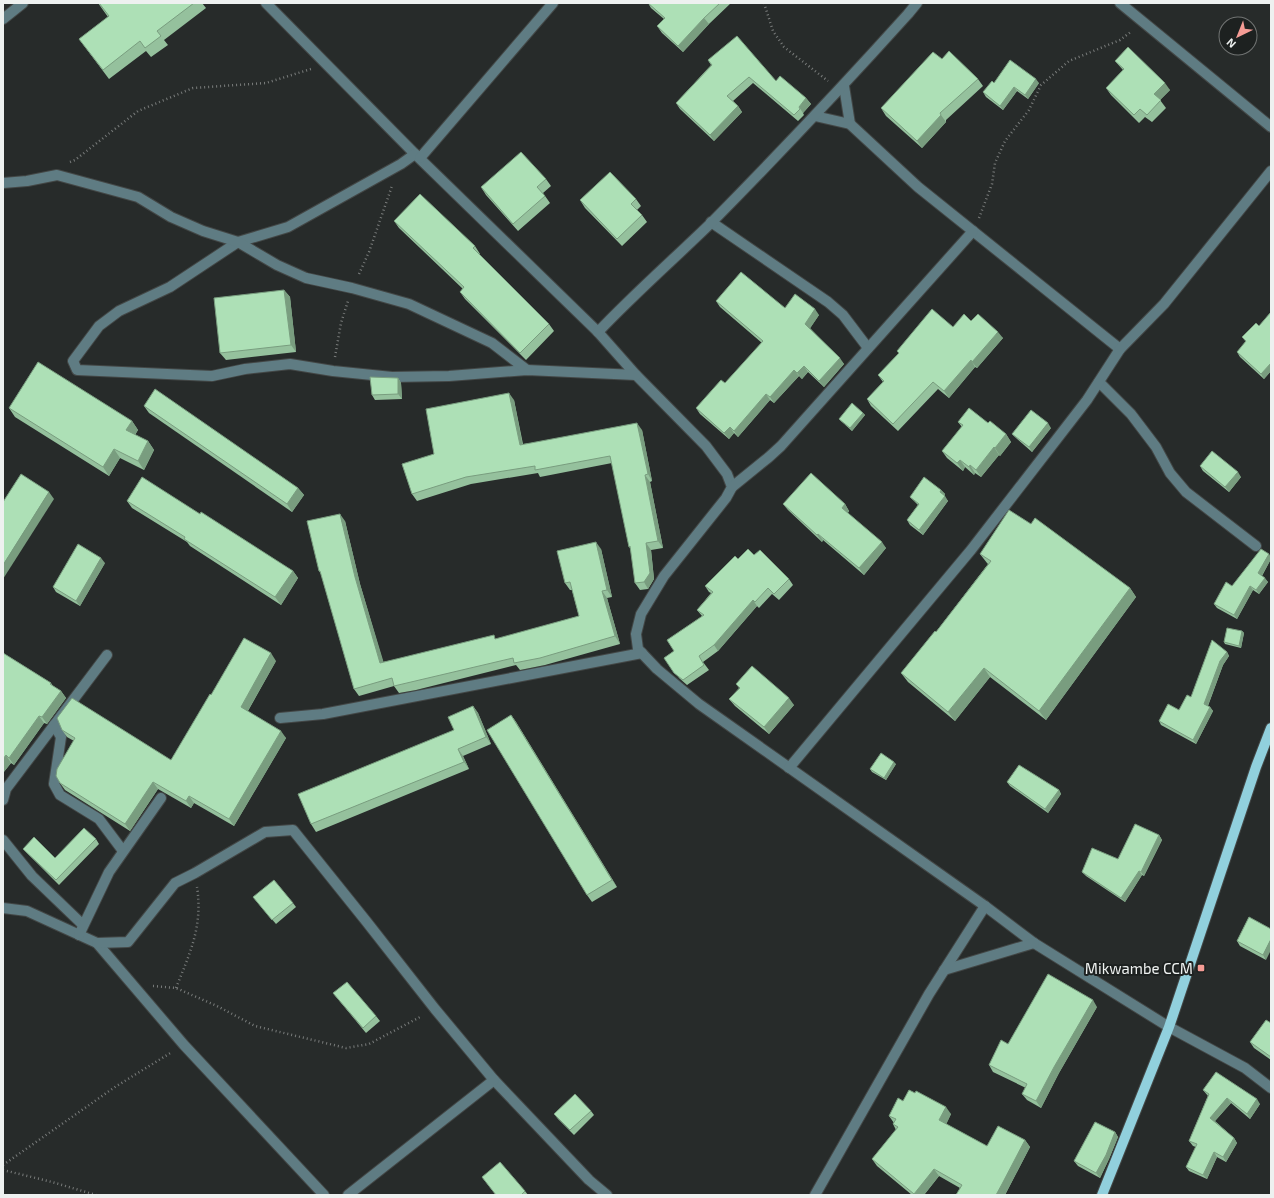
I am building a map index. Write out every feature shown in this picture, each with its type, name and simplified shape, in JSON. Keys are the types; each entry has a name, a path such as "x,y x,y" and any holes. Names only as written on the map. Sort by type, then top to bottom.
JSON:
{"main road":[{"path":"1105,1193 1169,1026 1256,767 1271,728"}],"street":[{"path":"3,19 23,3"},
{"path":"266,3 418,156 598,332 636,375 706,446 727,474 732,487"},
{"path":"553,3 418,156 288,227 238,242 170,287 119,311 99,326 73,361 77,370 212,376 245,369 290,364 333,371 392,377 449,376 528,370 636,375"},
{"path":"598,332 619,310 712,222 815,116 841,89 908,14 916,3"},
{"path":"1120,3 1271,127"},
{"path":"841,89 850,124"},
{"path":"815,116 850,124 918,187 1120,349"},
{"path":"789,768 971,550 1087,400 1120,349 1164,304 1271,171"},
{"path":"3,183 27,181 58,175 138,197 171,217 203,231 238,242 277,266 306,278 352,288 409,304 492,343 528,370"},
{"path":"712,222 828,302 843,315 868,348"},
{"path":"973,231 781,446 732,487 726,498 664,576 641,614 636,634 638,649 657,669 699,704 1034,943 1169,1026 1245,1068 1271,1088"},
{"path":"1099,382 1135,420 1156,447 1170,473 1186,492 1256,546"},
{"path":"280,718 323,714 642,653"},
{"path":"3,800 6,789 107,655"},
{"path":"54,725 61,737 54,784 60,795 99,819 123,851"},
{"path":"81,930 109,872 161,798"},
{"path":"97,943 128,942 175,883 265,832 293,830 435,1010 494,1080 589,1180 607,1195"},
{"path":"3,840 32,876 81,930 97,943 184,1045 324,1195"},
{"path":"815,1195 929,994 984,906"},
{"path":"3,908 27,911 81,930"},
{"path":"944,970 1034,943"},
{"path":"348,1195 494,1080"}],"path":[{"path":"764,3 773,31 784,47 828,81 841,89"},
{"path":"973,231 983,210 992,184 995,164 1005,141 1029,110 1041,85 1069,61 1120,40 1143,22"},
{"path":"68,163 138,111 193,88 266,84 326,64"},
{"path":"333,371 341,324 352,288 369,252 401,164"},
{"path":"176,988 192,947 197,929 200,903 195,873"},
{"path":"133,984 176,988 217,1006 255,1026 346,1048 369,1044 435,1010"},
{"path":"3,1165 115,1087 184,1045"},
{"path":"3,1170 96,1195"}],"building":[{"path":"99,3 194,3 157,31 161,36 145,48 140,41 103,70 79,39 109,16"},
{"path":"648,3 720,3 678,46 657,26 665,18"},
{"path":"737,36 776,81 780,76 806,98 799,107 800,109 794,115 749,77 727,96 738,106 710,135 676,103 712,65 708,60"},
{"path":"1128,47 1165,83 1154,94 1161,100 1147,115 1140,109 1134,115 1106,88 1124,69 1115,61"},
{"path":"949,51 978,79 940,113 941,115 917,141 881,108 933,52 942,59"},
{"path":"1010,60 1036,79 1025,95 1014,87 1000,106 983,92 992,81 994,83"},
{"path":"521,152 546,179 537,187 545,196 513,224 481,187"},
{"path":"610,172 636,199 631,204 642,215 617,239 580,200"},
{"path":"420,194 475,246 473,248 549,324 520,353 460,292 464,287 394,221"},
{"path":"741,272 785,308 795,294 815,309 805,324 840,358 819,381 804,366 797,373 794,370 770,397 766,394 734,431 730,427 724,433 696,408 721,380 725,383 763,341 716,301"},
{"path":"284,290 291,345 220,353 214,298"},
{"path":"932,309 953,327 964,314 971,321 978,314 998,332 944,391 933,382 893,424 867,399 884,381 878,375 899,353 897,351"},
{"path":"1271,312 1271,363 1261,374 1237,352 1246,341 1242,337 1256,323 1259,326"},
{"path":"38,362 132,421 126,430 148,441 138,461 114,449 103,467 9,408"},
{"path":"370,377 398,378 398,394 372,395"},
{"path":"155,389 298,488 287,504 144,406"},
{"path":"509,393 520,445 637,423 648,474 645,475 658,541 646,543 650,573 644,582 635,583 630,546 629,547 610,456 535,470 535,466 466,477 412,494 402,464 434,454 426,409"},
{"path":"852,403 863,413 850,428 839,419"},
{"path":"969,408 988,423 990,421 1006,434 976,470 960,460 957,463 942,451 963,425 958,422"},
{"path":"1031,410 1048,423 1029,447 1012,434"},
{"path":"1212,451 1238,472 1225,487 1200,466"},
{"path":"811,473 845,504 842,508 882,542 859,568 818,534 817,535 783,504"},
{"path":"21,474 49,492 3,565 3,502"},
{"path":"142,477 200,514 201,512 293,571 275,597 184,539 185,537 127,501"},
{"path":"924,477 941,490 940,492 945,496 919,530 907,520 919,504 910,497"},
{"path":"1009,510 1031,524 1035,518 1130,588 1039,711 984,668 948,712 901,673 935,631 936,632 991,561 980,554"},
{"path":"340,514 355,577 380,663 494,635 495,639 579,616 570,582 565,583 557,551 596,542 607,590 602,591 615,636 540,658 514,663 513,658 394,686 392,678 354,689 319,571 307,521"},
{"path":"78,544 101,558 76,601 53,587"},
{"path":"748,549 754,555 760,550 789,579 774,594 768,588 755,602 753,600 714,645 699,656 704,665 683,680 674,673 664,658 674,651 667,640 704,615 697,610 713,592 705,586 735,556 738,559"},
{"path":"1261,549 1269,554 1258,573 1265,578 1256,590 1250,586 1234,615 1214,604 1226,582 1232,586"},
{"path":"1227,628 1242,631 1239,646 1224,642"},
{"path":"244,638 271,653 241,707 281,731 229,819 189,796 186,801 153,782 125,824 60,783 56,776 57,769 75,738 62,730 57,718 72,698 171,760"},
{"path":"1212,640 1227,652 1220,661 1204,704 1210,707 1193,740 1159,721 1168,704 1179,710 1187,695 1191,697"},
{"path":"3,653 51,683 50,684 61,691 42,717 39,716 9,758 6,755 3,759"},
{"path":"752,666 789,698 764,727 729,699 740,688 736,684"},
{"path":"473,706 486,737 458,749 464,762 311,824 298,794 454,730 448,717"},
{"path":"511,715 612,880 587,895 487,730"},
{"path":"881,753 894,762 884,778 870,769"},
{"path":"1019,765 1059,790 1045,809 1007,782"},
{"path":"1135,824 1159,835 1141,872 1139,871 1121,898 1082,872 1092,848 1118,859"},
{"path":"84,828 96,839 56,880 23,849 34,837 55,858"},
{"path":"274,880 293,903 272,920 253,897"},
{"path":"1249,917 1271,929 1271,939 1263,955 1237,941"},
{"path":"1048,974 1093,1000 1036,1101 1022,1094 1027,1084 989,1065 1001,1040 1008,1044"},
{"path":"347,982 376,1016 363,1028 333,993"},
{"path":"1266,1020 1271,1023 1271,1057 1250,1042"},
{"path":"1216,1072 1257,1099 1247,1114 1227,1098 1210,1118 1234,1138 1223,1157 1214,1152 1203,1175 1186,1167 1197,1144 1189,1141 1209,1094 1203,1090"},
{"path":"909,1090 915,1093 916,1091 946,1107 939,1120 987,1146 998,1126 1025,1140 996,1195 956,1195 962,1185 934,1169 914,1194 872,1159 898,1127 893,1124 896,1119 889,1116 898,1098 903,1101"},
{"path":"575,1094 591,1111 570,1130 554,1114"},
{"path":"1095,1122 1115,1132 1106,1155 1096,1173 1074,1161"},
{"path":"500,1162 525,1191 521,1195 496,1195 482,1177"}],"place":[{"name":"Mikwambe CCM","path":"1201,968"}]}
